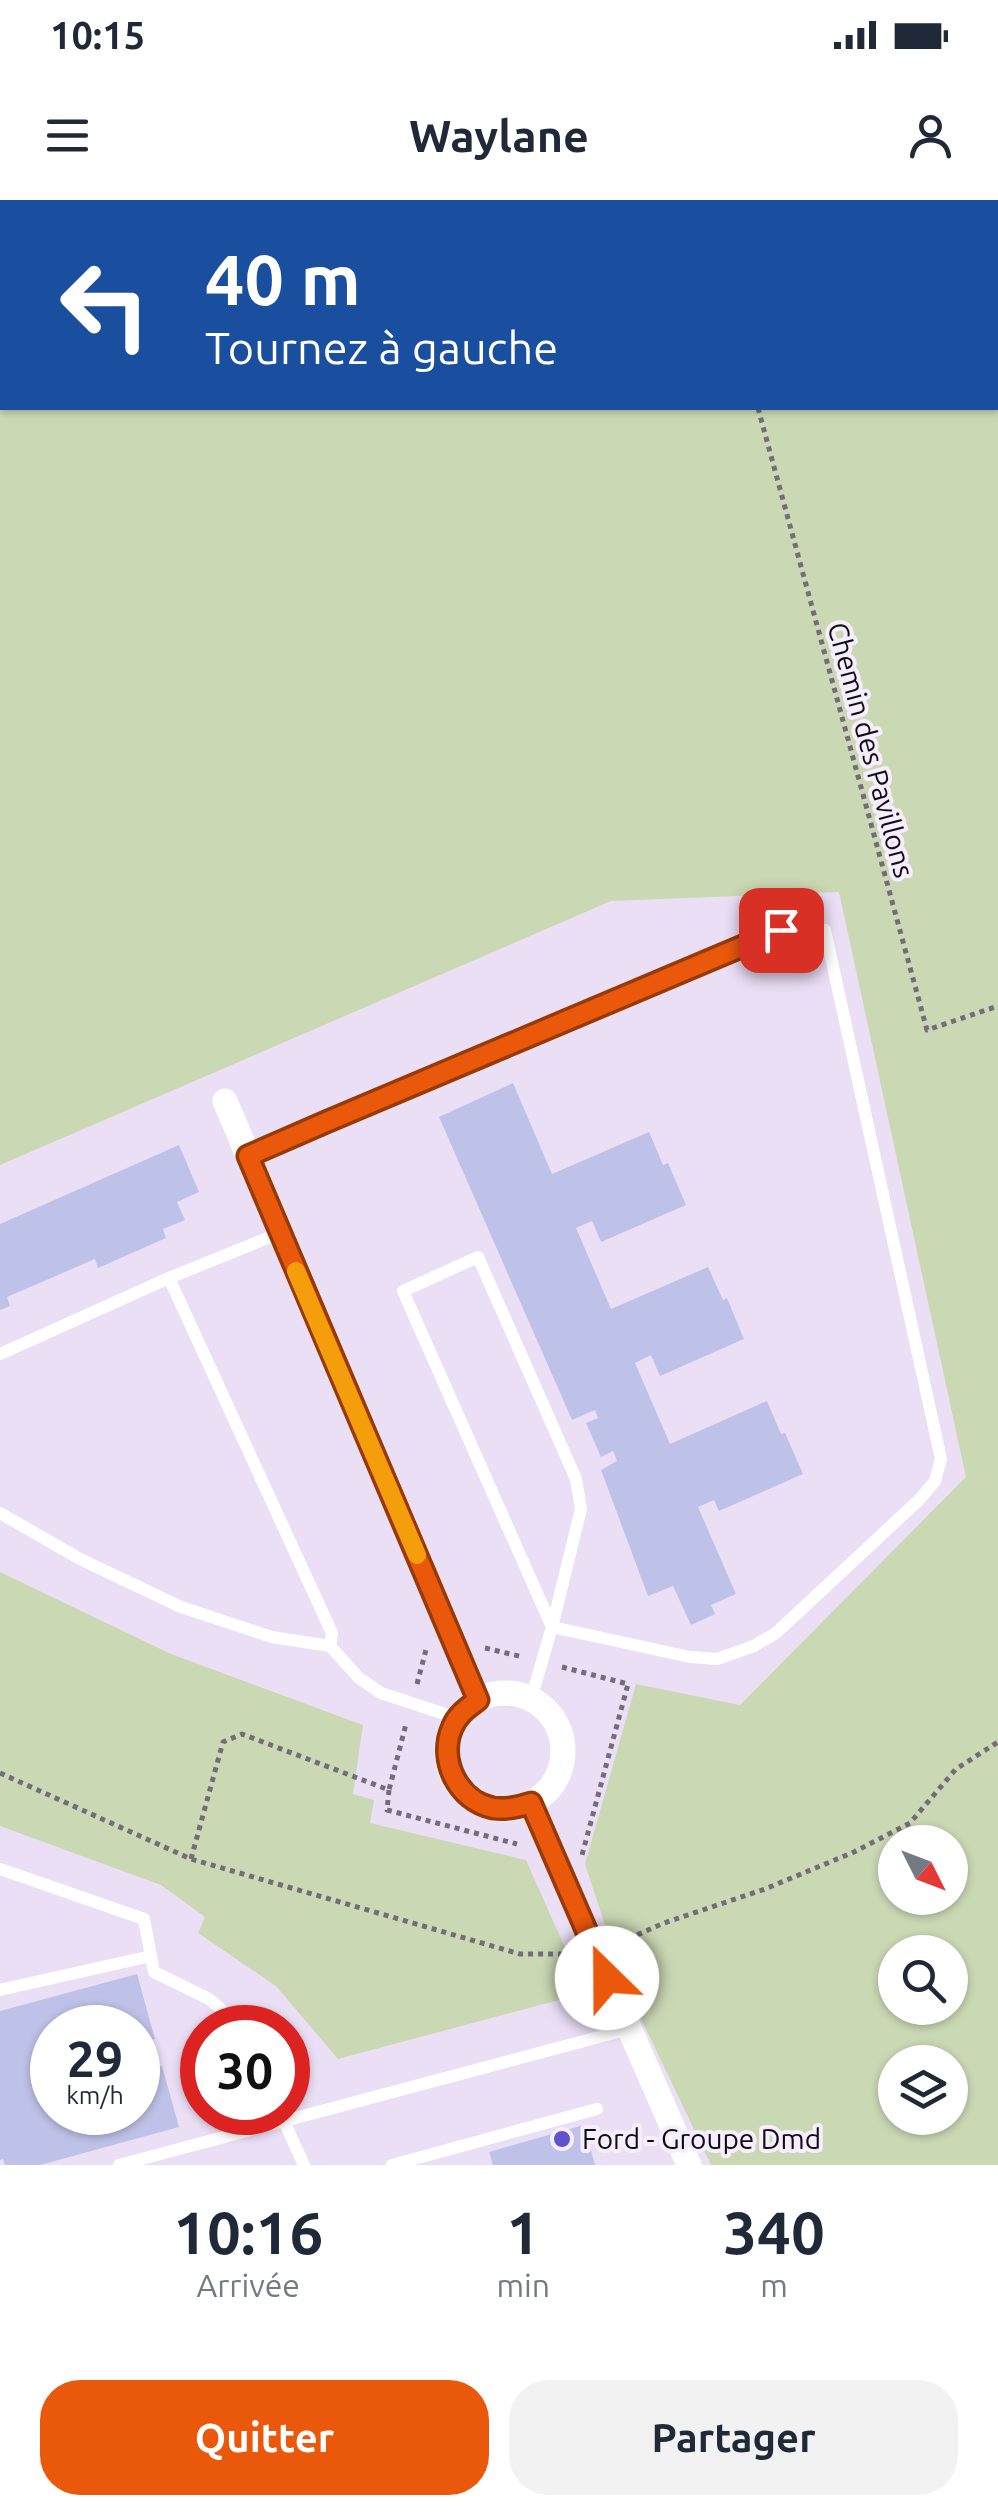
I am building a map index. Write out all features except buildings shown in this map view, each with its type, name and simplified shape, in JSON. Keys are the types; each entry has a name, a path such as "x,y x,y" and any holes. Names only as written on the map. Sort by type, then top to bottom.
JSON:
{"street":[{"path":"225,1101 478,1700"},
{"path":"495,1693 531,1699 546,1709 562,1742 557,1777 531,1803 492,1808 473,1800 458,1786 449,1768 446,1748 451,1729 478,1700 495,1693"},
{"path":"531,1803 689,2165"}],"lane":[{"path":"248,1156 781,930 825,930 941,1458 935,1481 776,1633 754,1646 717,1658 690,1657 552,1627"},
{"path":"0,1354 280,1233"},
{"path":"531,1699 543,1662 552,1627 581,1509 576,1479 478,1257 403,1290 552,1627"},
{"path":"169,1278 332,1634 330,1646"},
{"path":"0,1513 80,1559 182,1607 272,1638 330,1646 359,1678 381,1692 458,1718"},
{"path":"0,1869 144,1920 154,1972 216,2005"},
{"path":"0,1990 151,1956"},
{"path":"310,2110 628,2029"},
{"path":"392,2165 597,2108"},
{"path":"119,2165 221,2135"},
{"path":"290,2135 304,2165"}],"path":[{"name":"Chemin des Pavillons","path":"759,410 926,1030 998,1006"},
{"path":"429,1638 452,1639 628,1684 580,1860 387,1810 429,1638"},
{"path":"192,1859 223,1742 242,1734 389,1790"},
{"path":"0,1773 192,1859 520,1954 596,1953 664,1923 765,1889 854,1852 910,1822 956,1769 998,1742"}],"green space":[{"path":"0,410 998,410 998,2165 711,2165 624,1983 585,1864 636,1684 740,1705 966,1477 839,892 611,901 0,1165"},
{"path":"0,1572 171,1654 363,1725 353,1794 374,1800 370,1823 526,1860 585,1993 338,2059 310,2026 310,2005 292,2005 276,1986 198,1933 205,1917 161,1885 0,1826"}],"slow traffic":[{"path":"296,1271 417,1555"}],"place":[{"name":"Ford - Groupe Dmd","path":"562,2139"}],"route":[{"path":"607,1978 531,1803 492,1808 473,1800 458,1786 449,1768 446,1748 451,1729 462,1712 478,1700 248,1156 781,930"}]}
